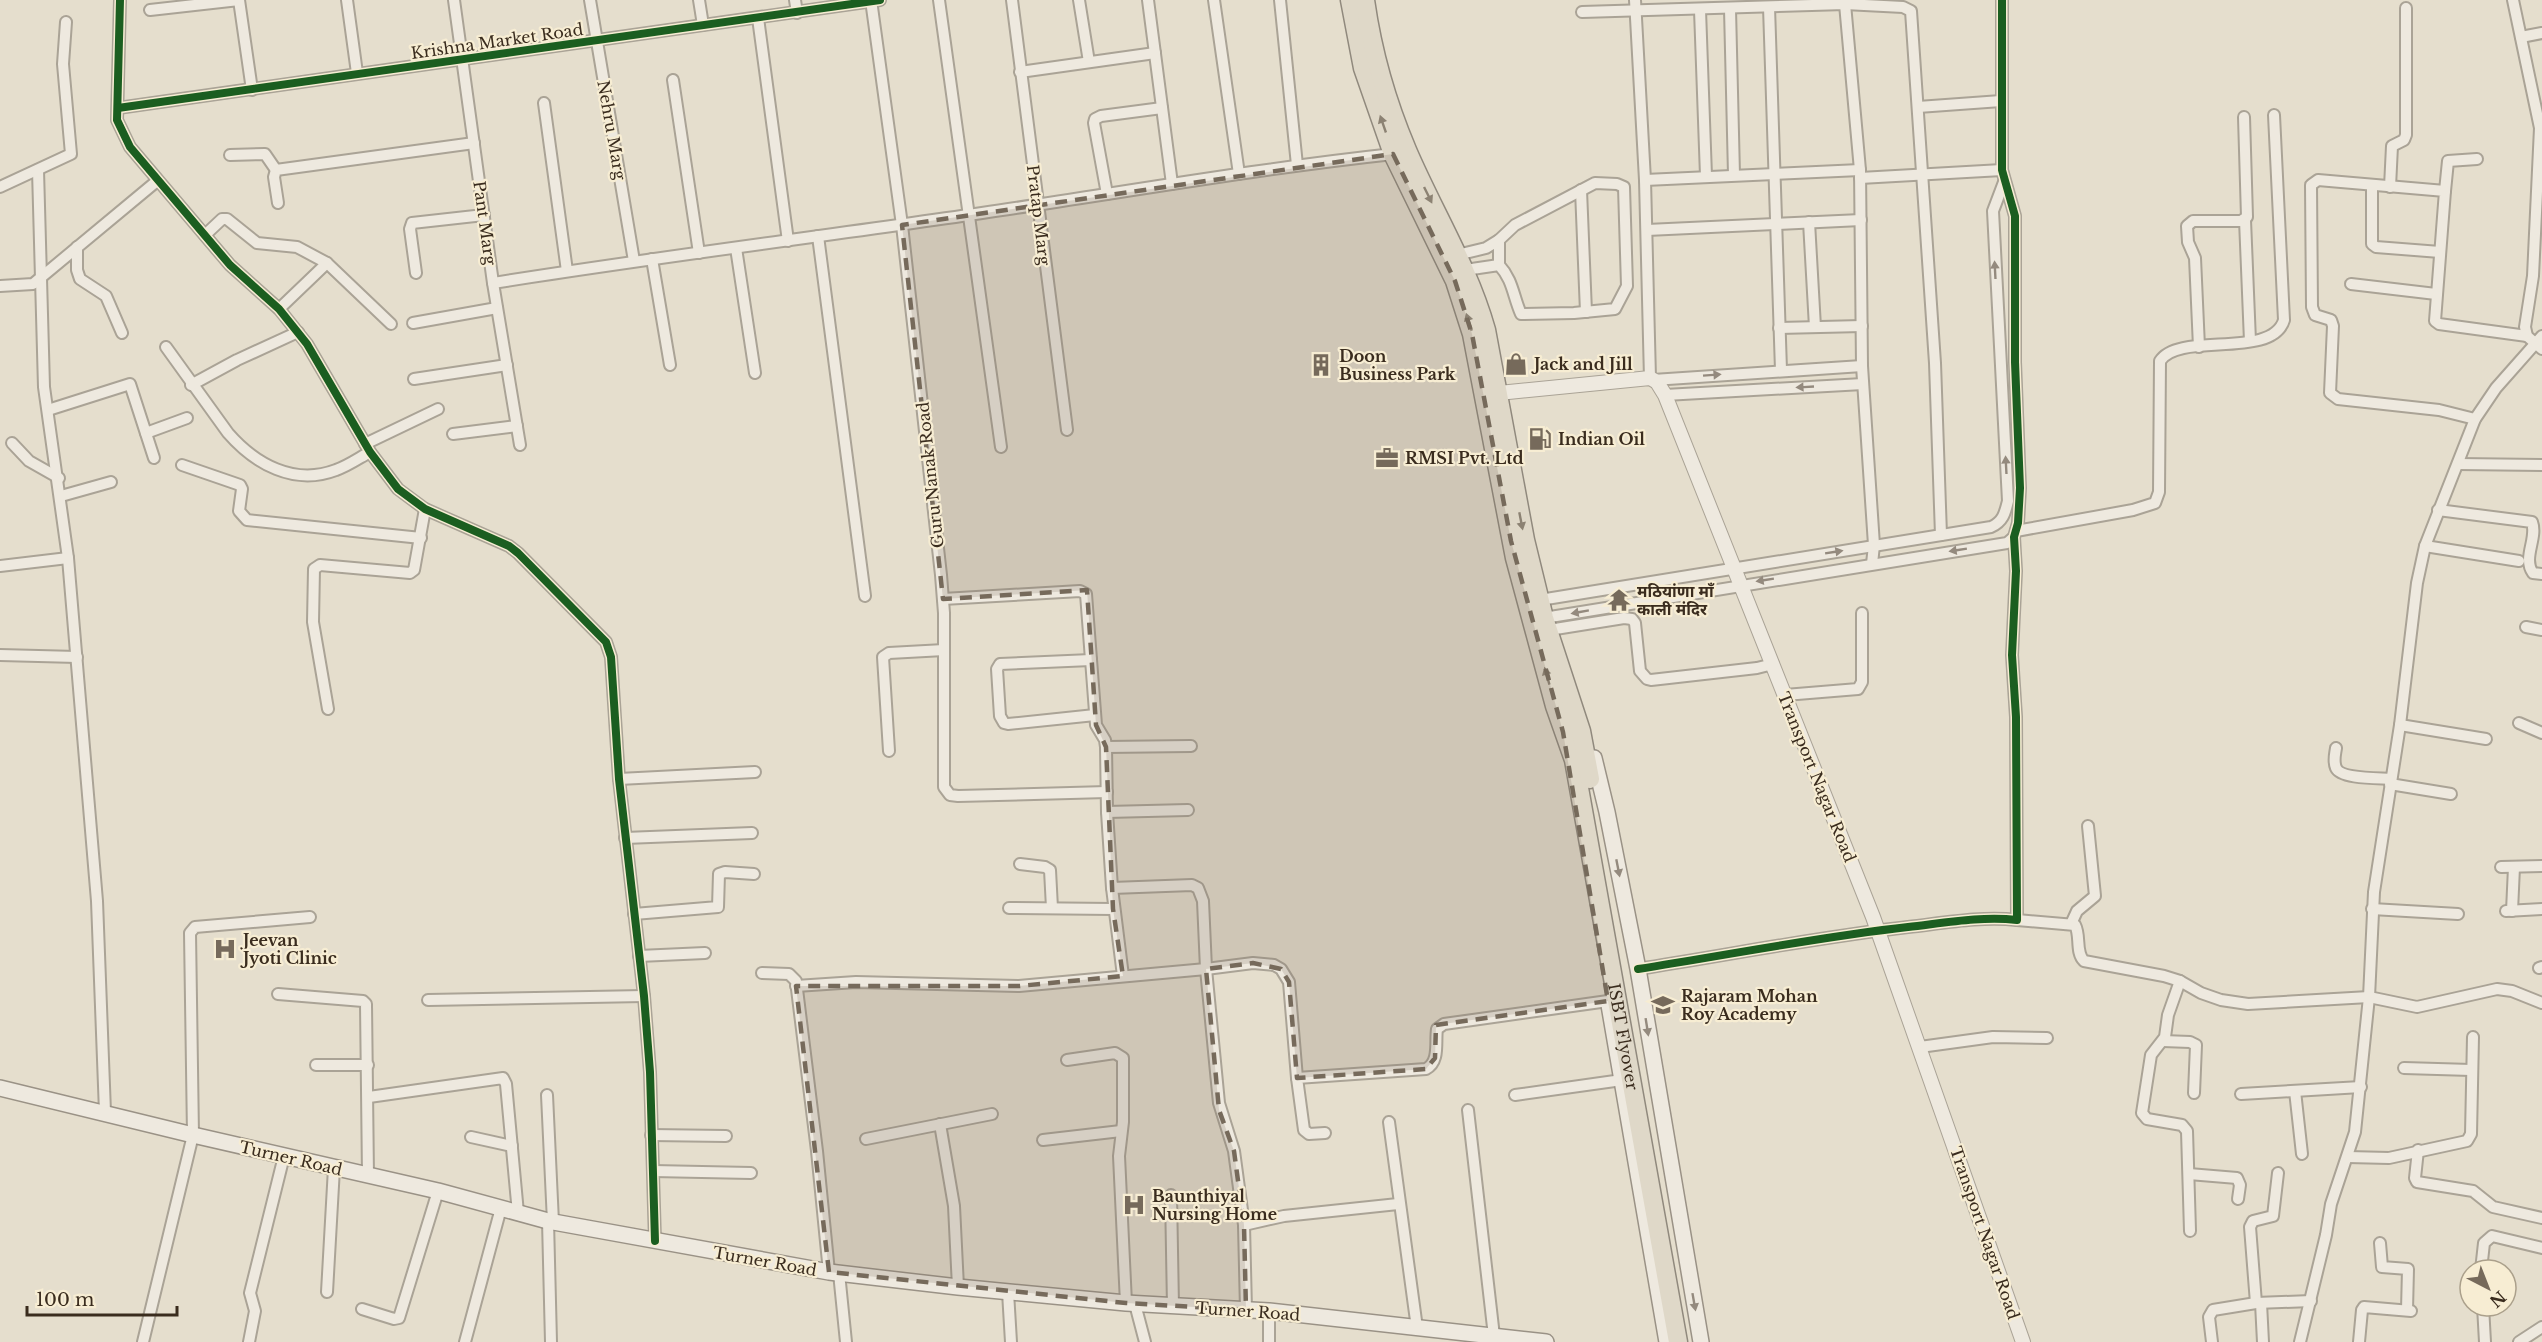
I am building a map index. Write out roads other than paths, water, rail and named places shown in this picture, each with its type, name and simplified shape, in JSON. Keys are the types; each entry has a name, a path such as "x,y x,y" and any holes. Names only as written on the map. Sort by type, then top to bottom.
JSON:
{"highway":[{"path":"1350,0 1363,68 1393,154 1455,281 1473,334 1490,394 1572,732"},
{"path":"1365,0 1378,64 1406,149 1461,262 1478,302 1486,330 1490,394 1511,541 1527,607 1572,732"},
{"name":"ISBT Flyover","path":"1572,732 1580,758 1688,1342"},
{"name":"ISBT Flyover","path":"1580,758 1678,1342"}],"main road":[{"path":"1572,732 1592,752 1607,812 1638,969 1701,1342"},
{"path":"1572,732 1565,759 1667,1342"},
{"name":"Turner Road","path":"0,1088 438,1191 551,1222 834,1273 1131,1304 1269,1311 1546,1342"}],"street":[{"path":"120,0 117,120 124,138 157,181 230,265 279,309 298,332 367,448 398,489 425,509 509,546 602,637 610,657 619,779 644,996 650,1072 655,1241"},
{"path":"150,10 239,0 252,90"},
{"path":"347,0 357,73"},
{"name":"Pant Marg","path":"454,0 493,284 520,445"},
{"name":"Nehru Marg","path":"590,0 634,261"},
{"path":"699,0 703,25"},
{"path":"795,0 797,13"},
{"name":"Krishna Market Road","path":"118,108 797,13 874,0"},
{"name":"Guru Nanak Road","path":"874,0 902,225 943,599 946,791 958,796 1107,792"},
{"path":"939,0 1001,447"},
{"name":"Pratap Marg","path":"1012,0 1067,430"},
{"path":"1079,0 1089,62"},
{"path":"1148,0 1172,184"},
{"path":"1215,0 1239,174"},
{"path":"1280,0 1297,165"},
{"path":"1635,0 1645,180 1652,379"},
{"path":"2002,0 2002,170 2015,216 2015,351 2020,488 2015,534 2016,572 2012,655 2016,717 2017,920"},
{"path":"2513,0 2541,139 2534,276 2525,327 2537,340"},
{"path":"1582,12 1845,4 1903,7 1911,11 1935,363 1941,535"},
{"path":"1845,4 1860,174 1862,366 1874,546 1872,564"},
{"path":"1769,8 1781,370"},
{"path":"2390,187 2392,146 2404,140 2406,135 2406,8"},
{"path":"1730,9 1734,175"},
{"path":"1700,10 1706,176"},
{"path":"758,18 788,241"},
{"path":"0,188 71,154 63,64 66,22"},
{"path":"2521,37 2542,33"},
{"path":"1020,72 1155,52"},
{"path":"673,80 699,253"},
{"path":"1918,108 2001,101"},
{"path":"544,103 567,272"},
{"path":"1107,194 1095,119 1101,116 1162,108"},
{"path":"1546,624 1632,603 2007,543 2015,534 2142,508 2155,503 2159,492 2160,361 2169,352 2267,339 2282,328 2284,320 2274,115"},
{"path":"2244,117 2250,341"},
{"path":"276,170 474,143"},
{"path":"230,155 265,154 276,170"},
{"path":"493,284 634,261 902,225 1297,165 1393,154"},
{"path":"2477,159 2448,160 2434,316 2439,324 2537,340"},
{"path":"38,170 44,387 69,558 97,901 105,1112"},
{"path":"276,170 274,177 278,203"},
{"path":"1645,180 1734,175 1924,176 2002,170"},
{"path":"2445,191 2318,180 2311,185 2312,307 2315,315 2331,320 2333,326 2330,393 2338,399 2439,410 2475,419"},
{"path":"0,286 33,284 42,278 157,181"},
{"path":"1540,600 1991,527 2000,521 2005,514 2008,501 1993,211 2004,182"},
{"path":"1461,262 1499,240 1515,225 1594,183 1617,184 1624,187 1627,286 1615,309 1521,315 1515,301 1512,284 1499,265 1499,240"},
{"path":"2372,185 2372,244 2376,247 2440,252"},
{"path":"1581,190 1586,312"},
{"path":"416,273 410,229 412,223 484,215"},
{"path":"205,235 222,219 227,219 257,243 297,246 327,263 391,324"},
{"path":"1647,230 1861,220"},
{"path":"2199,347 2194,258 2188,242 2187,226 2193,221 2245,220"},
{"path":"1809,222 1815,327"},
{"path":"818,236 865,596"},
{"path":"77,247 77,270 80,279 106,296 122,333"},
{"path":"736,248 755,373"},
{"path":"652,259 670,365"},
{"path":"1461,262 1499,265"},
{"path":"279,309 327,263"},
{"path":"2351,284 2436,294"},
{"path":"413,323 497,308"},
{"path":"1779,328 1862,326"},
{"path":"191,385 237,360 298,332"},
{"path":"2300,1342 2331,1204 2355,1132 2369,997 2372,909 2400,725 2406,662 2425,546 2475,419 2496,388 2537,340"},
{"path":"166,347 191,385 240,446 253,458 269,467 300,474 330,472 367,448 438,409"},
{"path":"2001,353 2015,351"},
{"path":"414,379 507,365"},
{"path":"1490,394 1652,379 1862,366"},
{"name":"Transport Nagar Road","path":"1652,379 1665,394 1877,931 2023,1342"},
{"path":"48,410 130,384 153,458"},
{"path":"1665,394 1863,384"},
{"path":"146,433 187,418"},
{"path":"453,434 517,426"},
{"path":"12,443 29,461 58,478"},
{"path":"2458,464 2542,465"},
{"path":"182,465 240,485 242,489 239,511 248,519 421,538"},
{"path":"61,496 111,482"},
{"path":"328,709 313,622 312,578 315,566 410,573 414,570 425,509"},
{"path":"2438,510 2532,522 2534,528 2530,570 2533,573 2542,574"},
{"path":"2000,521 2015,534"},
{"path":"2425,546 2519,561"},
{"path":"0,566 69,558"},
{"path":"943,599 1084,591 1087,598 1095,715 1097,729 1105,740 1106,747 1107,812 1113,909 1123,976"},
{"path":"1632,603 1632,619 1635,623 1641,671 1647,679 1757,668 1773,664"},
{"path":"1785,695 1858,689 1862,682 1862,613"},
{"path":"1546,624 1632,619"},
{"path":"2526,627 2542,630"},
{"path":"889,751 883,657 889,653 944,650"},
{"path":"0,655 77,657"},
{"path":"1091,660 1000,664 997,669 1000,716 1004,723 1008,724 1095,715"},
{"path":"2519,723 2542,733"},
{"path":"2400,725 2486,739"},
{"path":"1106,747 1191,746"},
{"path":"2336,748 2334,762 2343,775 2390,781 2451,794"},
{"path":"619,779 755,772"},
{"path":"1107,812 1188,810"},
{"path":"2071,924 2081,907 2095,897 2088,825"},
{"path":"626,837 752,833"},
{"path":"1020,864 1045,867 1050,870 1052,908"},
{"path":"2501,867 2542,866"},
{"path":"2514,867 2508,911 2542,909"},
{"path":"633,914 718,908 719,874 725,872 753,874"},
{"path":"1112,888 1192,885 1198,888 1203,901 1206,969 1220,1110 1234,1151 1244,1225 1246,1310"},
{"path":"1009,908 1113,909"},
{"path":"2372,909 2458,914"},
{"path":"143,1342 193,1135 190,933 195,927 310,917"},
{"path":"1638,969 1877,931 2000,918 2071,924 2077,927 2080,957 2084,961 2134,969 2180,981 2201,993 2221,1000 2248,1004 2369,997 2417,1007 2504,989 2542,1003"},
{"path":"639,956 705,953"},
{"path":"796,986 856,982 1019,986 1253,963 1274,965 1281,969 1289,982 1297,1077 1305,1131 1309,1134 1325,1134"},
{"path":"762,973 789,974 794,977 834,1273 846,1342"},
{"path":"2180,981 2168,1015 2163,1041 2151,1055 2142,1113 2147,1119 2185,1127 2188,1136 2190,1231"},
{"path":"278,994 363,1001 367,1008 368,1176"},
{"path":"428,1000 644,996"},
{"path":"1297,1077 1426,1069 1431,1067 1435,1058 1437,1029 1444,1024 1608,1001"},
{"path":"1920,1047 1993,1037 2047,1038"},
{"path":"2348,1157 2379,1159 2463,1142 2469,1138 2473,1037"},
{"path":"2163,1041 2190,1042 2196,1045 2194,1093"},
{"path":"1067,1060 1115,1053 1121,1056 1119,1192 1131,1304 1145,1342"},
{"path":"316,1065 368,1065"},
{"path":"2404,1068 2471,1070"},
{"path":"369,1097 502,1077 507,1084 518,1213"},
{"path":"1515,1095 1622,1080"},
{"path":"2241,1094 2361,1087"},
{"path":"2295,1091 2302,1154"},
{"path":"547,1095 551,1222 551,1342"},
{"path":"1468,1110 1494,1336"},
{"path":"866,1139 992,1114"},
{"path":"1389,1122 1398,1204 1417,1328"},
{"path":"940,1124 954,1206 958,1287"},
{"path":"1043,1140 1121,1131"},
{"path":"651,1135 726,1136"},
{"path":"471,1137 512,1146"},
{"path":"2418,1150 2417,1182 2473,1191 2493,1207 2542,1218"},
{"path":"249,1342 255,1311 250,1293 285,1156"},
{"path":"327,1292 334,1168"},
{"path":"653,1171 751,1173"},
{"path":"2263,1342 2250,1227 2253,1221 2273,1216 2278,1173"},
{"path":"2189,1174 2237,1179 2240,1185 2238,1199"},
{"path":"363,1309 394,1319 399,1318 438,1191"},
{"path":"1171,1195 1173,1306"},
{"path":"1244,1225 1284,1216 1398,1204"},
{"path":"465,1342 501,1208"},
{"path":"2482,1258 2484,1243 2492,1236 2541,1245"},
{"path":"2359,1342 2364,1307 2409,1310 2408,1269 2382,1267 2380,1243"},
{"path":"1008,1292 1011,1342"},
{"path":"2212,1342 2209,1317 2213,1310 2259,1303 2311,1301"},
{"path":"1269,1311 1269,1342"},
{"path":"2484,1318 2485,1342"},
{"path":"2519,1342 2542,1327"}],"place":[{"name":"Jack and Jill","path":"1516,364"},
{"name":"Doon Business Park","path":"1321,365"},
{"name":"Indian Oil","path":"1540,439"},
{"name":"RMSI Pvt. Ltd","path":"1387,458"},
{"name":"मठियांणा माँ काली मंदिर","path":"1619,600"},
{"name":"Jeevan Jyoti Clinic","path":"225,949"},
{"name":"Rajaram Mohan Roy Academy","path":"1663,1005"},
{"name":"Baunthiyal Nursing Home","path":"1134,1205"}]}
